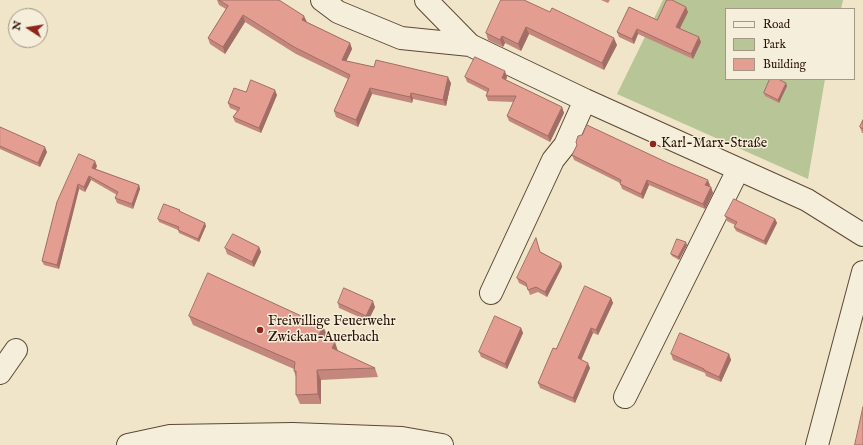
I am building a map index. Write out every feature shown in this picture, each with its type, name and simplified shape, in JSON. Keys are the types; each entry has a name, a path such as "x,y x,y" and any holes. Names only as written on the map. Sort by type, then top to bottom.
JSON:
{"street":[{"path":"322,0 338,12 401,38 470,45 585,100 807,200 863,235"},
{"path":"426,0 470,45"},
{"path":"491,293 553,160 565,145 585,100"},
{"path":"625,397 738,170"},
{"path":"817,445 863,272"},
{"path":"0,373 16,350"},
{"path":"128,445 170,436 293,434 402,438 442,445"}],"green space":[{"path":"663,0 843,0 841,8 725,8 725,80 825,80 808,179 617,94"}],"building":[{"path":"219,0 279,0 304,16 302,20 350,43 342,60 374,67 376,60 448,77 443,100 411,93 410,97 370,88 356,120 334,111 350,75 294,47 243,15 223,47 208,38 228,6"},
{"path":"501,0 524,0 550,12 552,8 614,38 602,63 526,27 518,44 502,36 500,40 486,33"},
{"path":"667,0 672,0 686,7 676,27 699,37 691,54 637,29 632,39 617,32 629,7 657,20"},
{"path":"475,57 505,71 502,78 562,107 548,136 507,116 516,96 486,96 489,89 465,77"},
{"path":"251,80 275,90 259,128 233,117 240,108 228,103 234,88 246,92"},
{"path":"770,80 780,80 786,83 778,100 764,93"},
{"path":"863,120 863,129 860,127"},
{"path":"587,125 708,180 705,185 711,187 703,204 647,180 641,194 620,184 621,180 572,155 577,145 576,142 578,136 582,135"},
{"path":"0,127 45,147 38,163 0,146"},
{"path":"79,154 95,161 92,168 139,185 132,204 115,198 118,192 89,176 84,187 78,184 57,265 42,261 57,202"},
{"path":"734,199 775,219 764,241 734,227 737,222 725,216"},
{"path":"164,204 180,210 179,211 205,223 198,239 178,230 179,227 158,219"},
{"path":"233,234 259,247 252,262 225,248"},
{"path":"536,238 540,252 561,263 545,292 536,287 528,290 526,283 517,278"},
{"path":"677,239 686,242 678,257 671,254"},
{"name":"Freiwillige Feuerwehr Zwickau-Auerbach","path":"208,273 323,326 319,335 335,342 332,348 375,368 317,370 318,394 296,395 296,371 294,371 295,362 189,316"},
{"path":"585,286 611,298 596,330 591,328 578,358 588,363 573,398 538,383 553,348 556,349"},
{"path":"344,288 373,301 366,316 338,303"},
{"path":"495,316 521,328 505,364 479,352"},
{"path":"680,333 729,354 719,377 671,354"},
{"path":"863,407 863,445 855,445"}],"place":[{"name":"Karl-Marx-Straße","path":"653,144"},
{"name":"Freiwillige Feuerwehr Zwickau-Auerbach","path":"260,330"}]}
